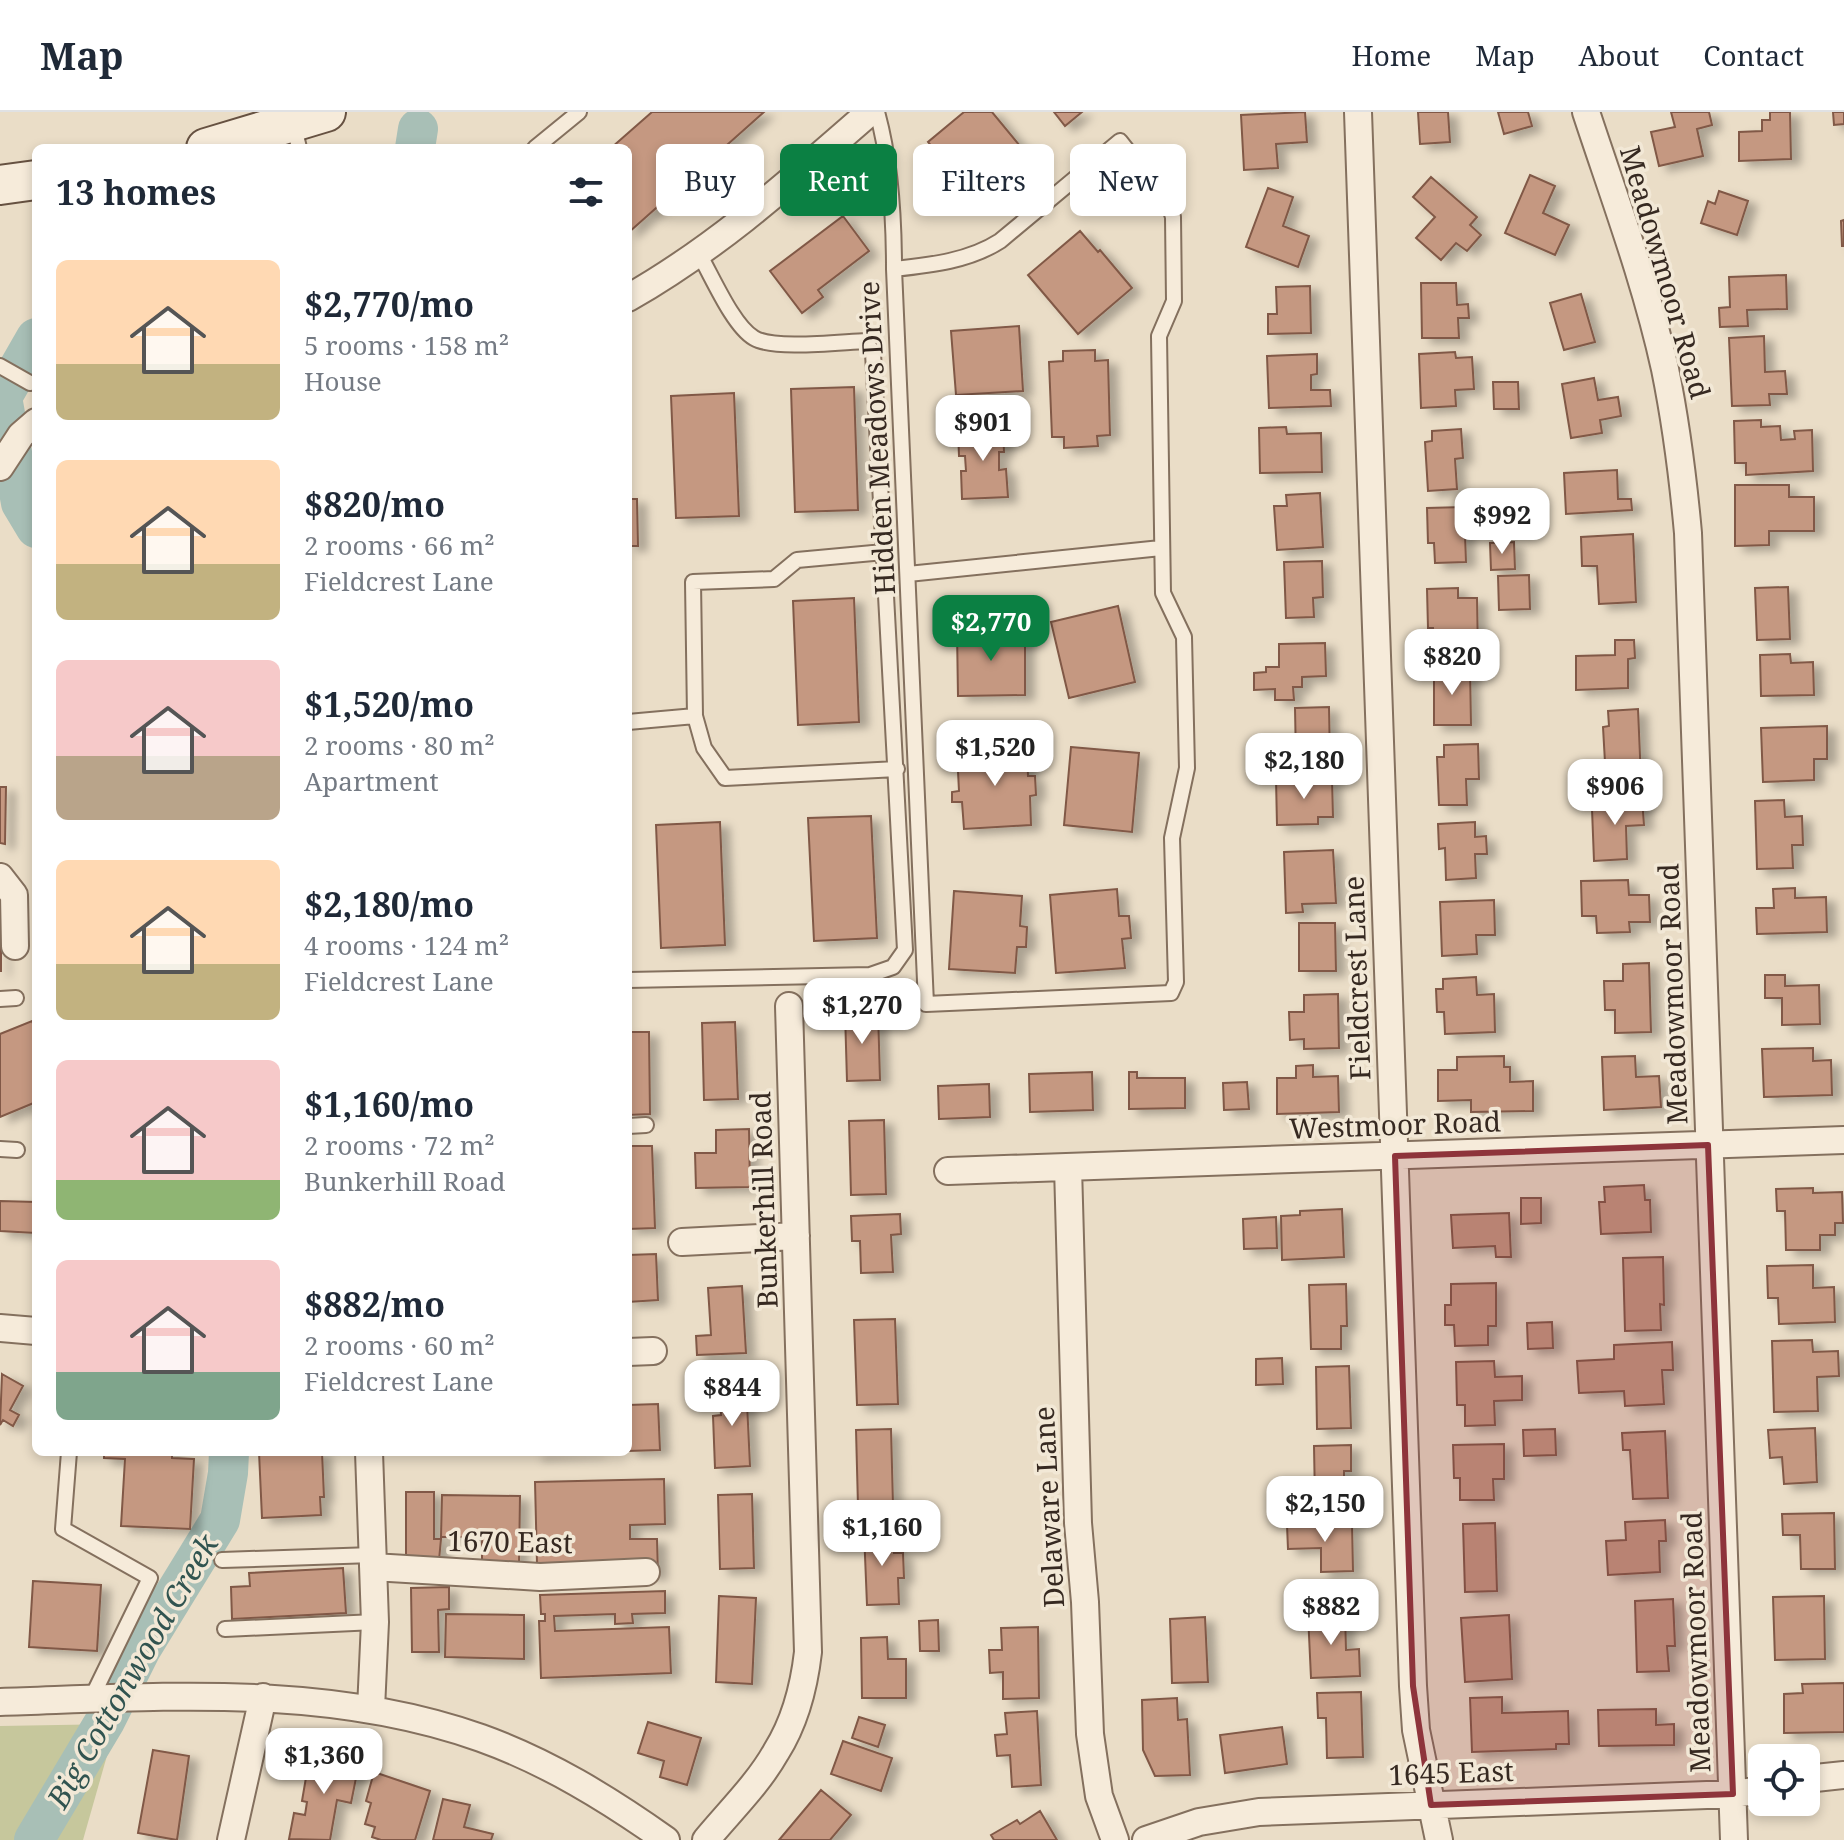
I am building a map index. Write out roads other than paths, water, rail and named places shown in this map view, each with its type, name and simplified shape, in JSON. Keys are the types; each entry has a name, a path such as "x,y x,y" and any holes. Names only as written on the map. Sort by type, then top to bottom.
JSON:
{"main road":[{"path":"222,144 302,124"},
{"path":"0,185 32,181"}],"street":[{"path":"632,296 699,254 768,200 870,112"},
{"name":"Fieldcrest Lane","path":"1358,112 1413,1686 1416,1730 1439,1840"},
{"name":"Meadowmoor Road","path":"1586,112 1637,264 1664,367 1680,455 1688,533 1734,1840"},
{"path":"0,467 28,428"},
{"path":"0,877 14,895 15,946"},
{"name":"Bunkerhill Road","path":"706,1840 775,1755 794,1716 805,1673 809,1630 789,1006"},
{"name":"Westmoor Road","path":"948,1171 1844,1140"},
{"name":"Delaware Lane","path":"1068,1167 1078,1523 1085,1602 1090,1734 1097,1788 1115,1840"},
{"path":"682,1242 796,1236"},
{"path":"0,1328 32,1331"},
{"path":"369,1456 375,1622 371,1709"},
{"name":"1670 East","path":"373,1561 540,1577 646,1572"},
{"path":"231,1840 263,1697"},
{"path":"0,1702 263,1697 371,1709 444,1726 522,1755 596,1793 666,1840"},
{"path":"1820,1778 1844,1775"},
{"name":"1645 East","path":"1146,1840 1170,1830 1229,1815 1748,1792"}],"lane":[{"path":"540,144 579,112"},
{"name":"Hidden Meadows Drive","path":"877,112 886,146 894,269 926,1004 1159,995 1171,993 1174,989 1172,838 1187,768 1184,637 1164,600 1161,548"},
{"path":"894,269 925,266 985,250 1000,241 1120,141 1168,202 1173,217 1174,301 1159,336 1161,548 908,574"},
{"path":"632,980 870,975 893,967 905,950 873,353 866,341 778,344 751,337 739,323 699,254"},
{"path":"2,367 30,383"},
{"path":"884,552 797,560 774,579 693,582 695,716 704,748 725,778 897,769"},
{"path":"632,722 695,716"},
{"path":"0,999 16,998"},
{"path":"632,1126 646,1125"},
{"path":"0,1149 17,1150"},
{"path":"69,1456 63,1529 150,1578 91,1699"},
{"path":"222,1560 373,1561"},
{"path":"225,1629 375,1622"}],"waterway":[{"name":"Big Cottonwood Creek","path":"416,144 418,129"},
{"name":"Big Cottonwood Creek","path":"32,345 2,397 21,503 32,521"},
{"name":"Big Cottonwood Creek","path":"34,1840 105,1721 141,1649 220,1520 229,1456"}]}
